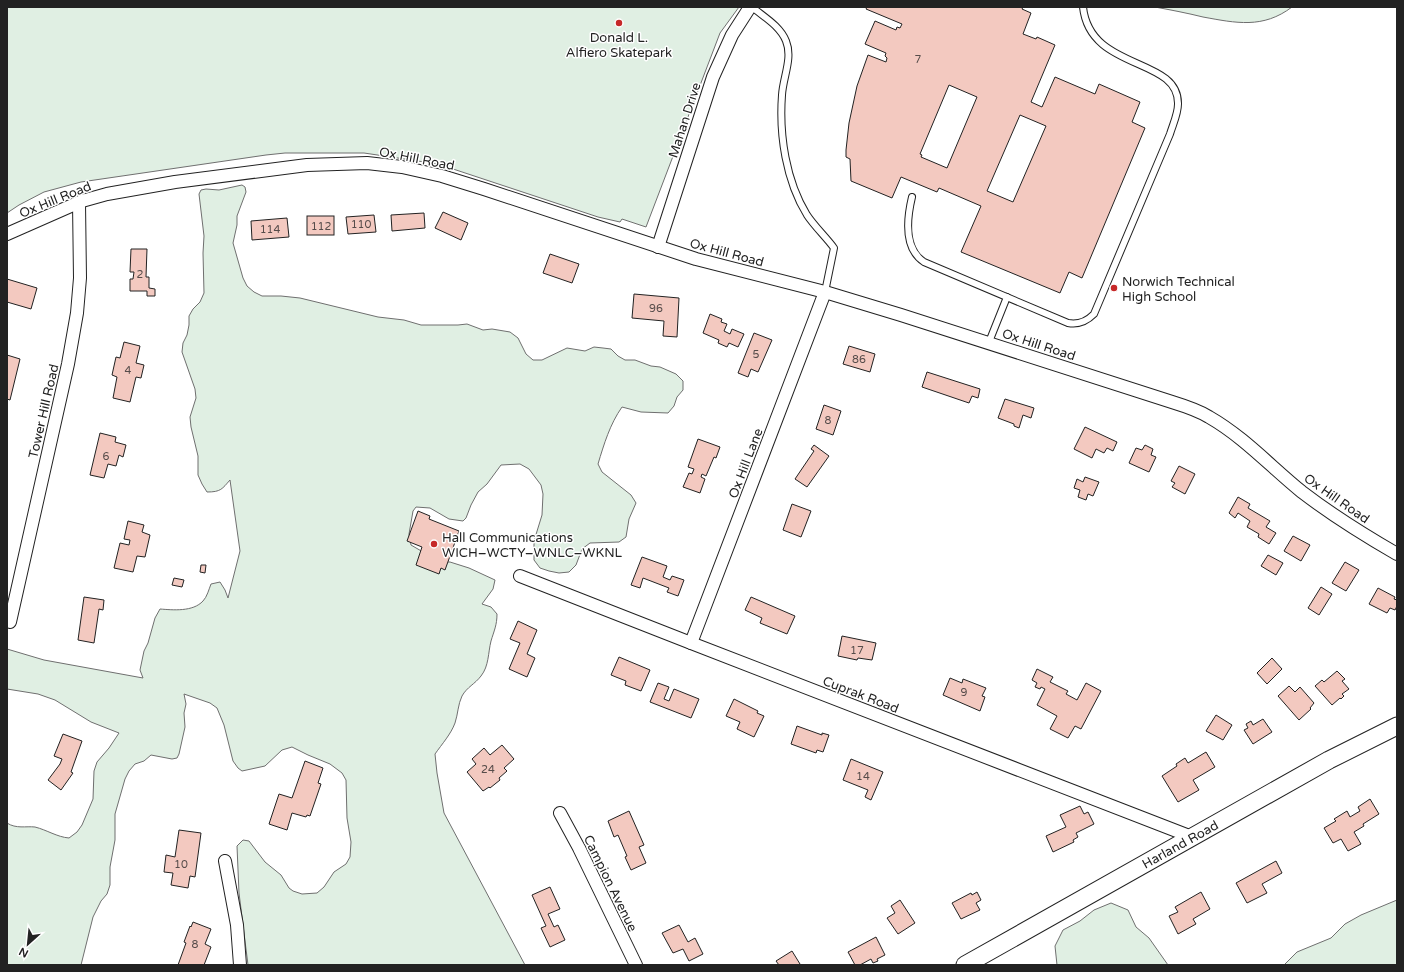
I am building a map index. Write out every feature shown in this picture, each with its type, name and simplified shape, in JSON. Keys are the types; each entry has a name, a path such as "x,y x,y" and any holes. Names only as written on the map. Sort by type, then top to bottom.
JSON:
{"main road":[{"name":"Harland Road","path":"965,965 1329,760 1397,726"}],"street":[{"name":"Mahan Drive","path":"658,247 713,77 732,34 751,7"},
{"name":"Ox Hill Road","path":"7,234 79,203 107,194 198,178 307,165 349,163 382,164 420,170 543,208 696,259 825,292 989,342 1172,402 1204,414 1222,424 1290,482 1324,508 1397,554"},
{"name":"Tower Hill Road","path":"10,622 68,364 77,313 80,278 79,203"},
{"name":"Ox Hill Lane","path":"691,644 825,292"},
{"name":"Cuprak Road","path":"520,576 691,644 1192,837"},
{"name":"Campion Avenue","path":"560,813 585,860 636,965"},
{"path":"225,861 237,925 240,965"}],"lane":[{"path":"751,7 780,30 786,40 788,60 784,77 781,120 784,145 791,177 805,211 834,248 825,292"},
{"path":"912,197 908,214 910,245 916,256 924,262 1068,323 1084,321 1094,314 1165,144 1178,110 1178,103 1177,94 1168,79 1120,56 1105,47 1091,30 1086,20 1083,7"},
{"path":"989,342 1007,297"}],"green space":[{"path":"7,7 739,7 720,33 646,227 622,219 620,222 598,217 438,164 364,153 285,153 81,182 44,192 7,213"},
{"path":"1155,7 1292,7 1270,19 1238,22"},
{"path":"242,185 245,187 246,192 237,216 237,225 233,243 243,278 247,286 262,296 300,298 378,317 404,320 421,325 467,324 483,330 492,329 510,332 518,338 526,354 533,360 542,360 567,348 585,351 594,347 611,349 625,360 635,360 651,366 660,367 676,374 683,381 683,390 677,397 674,406 668,413 641,412 622,407 614,420 598,464 602,472 631,495 636,503 629,519 626,537 619,542 590,543 582,549 576,565 569,572 559,573 540,568 534,560 534,541 542,515 543,494 541,485 529,469 520,464 501,465 487,484 478,492 466,518 463,521 449,519 430,508 416,507 413,511 409,534 411,545 436,562 450,562 469,568 495,580 493,589 482,604 491,607 497,614 496,625 491,641 486,668 479,679 466,690 462,696 453,727 435,754 444,813 525,965 248,965 239,893 237,846 243,840 249,841 265,862 281,875 289,888 293,891 302,894 317,893 324,887 334,872 346,864 350,857 351,842 347,818 346,780 342,773 330,764 292,747 282,750 265,766 242,771 233,761 224,725 217,708 210,703 184,694 186,704 184,713 185,727 177,758 172,759 151,755 144,761 135,764 125,779 115,814 115,840 110,867 110,885 107,894 101,901 93,917 81,965 7,965 7,823 17,827 35,827 69,838 77,832 82,825 93,799 94,771 97,762 119,733 91,722 55,700 38,694 7,689 7,649 44,660 143,678 140,670 144,651 148,643 155,618 160,609 183,610 199,605 207,595 211,584 220,582 228,598 240,551 230,480 221,489 207,492 198,475 198,456 190,417 196,398 195,389 182,352 183,343 187,335 189,325 189,316 200,302 204,293 204,236 199,194 201,190 219,190"},
{"path":"1397,900 1397,965 1284,965 1297,952 1331,938 1345,924 1361,915"},
{"path":"1111,903 1128,910 1136,927 1149,938 1168,965 1057,965 1055,946 1063,930 1080,921 1094,910"}],"building":[{"path":"867,7 1023,7 1022,9 1031,13 1023,34 1036,39 1037,37 1055,45 1031,102 1042,107 1055,77 1095,94 1099,84 1140,102 1132,122 1145,128 1082,278 1069,272 1060,293 961,252 981,206 939,188 937,192 901,177 892,198 851,181 850,159 846,157 846,150 849,123 857,86 868,55 886,62 887,58 885,56 886,53 865,44 875,21 896,30 897,27 900,28 902,24 866,9","holes":["949,85 977,97 947,168 921,157 922,155 920,154","1020,115 1046,126 1013,202 987,191"]},
{"path":"443,212 468,223 461,240 435,228"},
{"path":"424,213 425,228 392,231 391,215"},
{"path":"374,215 376,232 348,234 346,217"},
{"path":"307,216 334,216 334,235 307,235"},
{"path":"287,218 289,237 252,240 251,221"},
{"path":"131,249 147,249 146,277 149,277 149,288 155,289 155,296 147,296 147,291 130,291 130,279 133,279 134,272 130,272"},
{"path":"550,254 579,264 572,283 543,273"},
{"path":"7,279 37,288 31,309 7,302"},
{"path":"634,294 679,298 677,337 663,336 664,321 632,318"},
{"path":"710,314 722,319 721,322 727,324 724,331 730,334 732,329 744,334 738,347 729,343 727,347 718,343 719,340 703,333"},
{"path":"754,333 772,340 758,372 751,369 748,377 738,373"},
{"path":"124,342 140,346 136,363 144,365 141,378 136,377 130,402 113,398 117,377 112,375 116,357 120,358"},
{"path":"849,346 875,354 870,372 843,364"},
{"path":"7,355 20,359 10,400 7,399"},
{"path":"927,372 980,389 978,398 972,396 969,403 922,387"},
{"path":"1005,399 1034,408 1031,418 1023,415 1019,428 1014,426 1014,424 998,418"},
{"path":"824,405 841,411 833,435 816,429"},
{"path":"1085,427 1117,442 1113,451 1107,448 1104,453 1096,449 1092,458 1074,449"},
{"path":"100,433 116,437 115,442 126,445 123,457 119,455 116,466 108,464 104,478 90,475"},
{"path":"698,439 720,447 706,476 702,474 701,477 705,479 700,493 683,487 689,473 692,474 694,469 688,467"},
{"path":"814,445 829,456 807,487 795,479 814,451 811,449"},
{"path":"1145,445 1153,449 1151,455 1156,457 1149,472 1129,463 1136,448 1142,450"},
{"path":"1179,466 1195,474 1185,494 1172,487 1175,483 1171,481"},
{"path":"1085,477 1099,482 1093,496 1088,494 1086,500 1078,497 1080,490 1074,488 1077,479 1083,482"},
{"path":"1238,497 1250,504 1248,508 1270,521 1266,527 1276,533 1269,544 1258,537 1259,534 1247,527 1250,521 1238,513 1235,518 1229,513"},
{"path":"792,504 811,511 801,537 783,530"},
{"name":"Hall Communications WICH–WCTY–WNLC–WKNL","path":"418,511 430,516 429,519 459,531 445,570 441,568 439,574 416,565 422,547 407,541"},
{"path":"128,521 144,525 142,532 150,535 145,557 137,556 133,572 114,568 120,543 129,545 130,540 124,539"},
{"path":"1293,536 1310,545 1301,561 1284,551"},
{"path":"1268,555 1283,563 1276,575 1261,566"},
{"path":"642,557 667,566 663,577 670,580 672,576 684,580 678,596 667,592 669,588 643,578 640,588 631,585"},
{"path":"1345,562 1359,570 1346,591 1332,583"},
{"path":"201,565 206,565 205,573 200,572"},
{"path":"174,578 184,580 182,587 172,585"},
{"path":"1321,587 1332,594 1319,615 1308,608"},
{"path":"1378,588 1395,597 1394,599 1397,600 1397,606 1395,610 1390,608 1387,613 1369,604"},
{"path":"84,597 104,600 103,610 99,609 94,643 78,640"},
{"path":"751,597 795,616 787,634 760,623 762,618 745,610"},
{"path":"518,621 537,630 527,654 535,658 527,677 509,669 520,643 510,639"},
{"path":"842,636 876,643 872,660 858,658 857,660 838,656"},
{"path":"619,657 650,670 641,691 625,685 626,681 611,675"},
{"path":"1272,658 1282,669 1267,684 1257,673"},
{"path":"1037,669 1053,677 1050,682 1068,691 1066,694 1077,700 1086,683 1101,691 1081,729 1075,726 1068,738 1050,729 1057,716 1037,705 1045,689 1035,687 1037,683 1032,680"},
{"path":"1337,671 1345,679 1342,681 1349,689 1342,694 1344,696 1341,699 1340,698 1332,705 1315,686 1322,680 1324,682"},
{"path":"950,678 962,683 963,679 986,688 982,696 985,697 980,711 943,695"},
{"path":"658,683 669,687 664,699 669,701 674,689 699,699 691,718 650,702"},
{"path":"1289,686 1295,692 1300,687 1314,703 1310,708 1311,709 1299,720 1278,696"},
{"path":"734,699 758,711 757,713 764,716 754,737 737,729 740,722 726,716"},
{"path":"1216,715 1232,725 1223,740 1206,731"},
{"path":"1263,719 1272,732 1253,744 1244,730 1248,728 1246,724 1251,721 1253,725"},
{"path":"797,726 822,735 822,733 829,735 823,752 817,750 816,753 791,744"},
{"path":"63,734 82,741 71,772 73,773 61,790 48,780 62,759 54,756"},
{"path":"502,745 514,759 504,768 507,771 499,778 500,780 490,788 489,787 483,791 467,772 476,764 472,759 484,748 490,755"},
{"path":"1206,752 1215,767 1193,780 1199,790 1178,802 1162,776 1177,766 1176,764 1185,758 1188,763"},
{"path":"851,759 883,772 871,800 865,797 868,790 843,780"},
{"path":"305,761 323,768 318,783 321,784 310,816 307,815 306,817 292,813 287,830 269,824 279,794 292,798"},
{"path":"1370,799 1379,814 1363,824 1364,826 1354,832 1361,844 1348,851 1341,839 1333,843 1324,828 1336,821 1334,819 1347,811 1350,817 1360,811 1358,807"},
{"path":"1080,806 1084,814 1088,812 1094,824 1076,833 1078,837 1073,840 1074,842 1053,852 1046,836 1066,827 1060,815"},
{"path":"629,811 644,845 639,847 646,863 631,870 618,835 614,837 608,821"},
{"path":"179,830 201,833 195,877 190,876 188,888 171,885 173,873 164,872 166,855 175,857"},
{"path":"1276,861 1282,873 1262,884 1267,893 1247,903 1236,883"},
{"path":"550,887 560,909 548,914 554,927 558,925 565,940 550,947 541,928 546,926 532,895"},
{"path":"977,892 981,900 976,903 980,910 961,919 952,903 971,893 972,895"},
{"path":"1201,892 1210,909 1193,919 1196,924 1178,934 1169,916 1178,912 1175,907"},
{"path":"900,900 915,923 898,934 887,918 895,913 891,906"},
{"path":"193,922 211,929 205,944 211,947 204,965 178,965 186,943 184,942"},
{"path":"679,925 688,942 695,938 703,954 689,961 683,949 673,953 662,933"},
{"path":"876,937 885,955 873,963 871,959 860,965 855,965 848,952"},
{"path":"792,951 800,964 779,965 776,961"}],"place":[{"name":"Donald L. Alfiero Skatepark","path":"619,23"},
{"name":"Norwich Technical High School","path":"1114,288"},
{"name":"Hall Communications WICH–WCTY–WNLC–WKNL","path":"434,544"}]}
